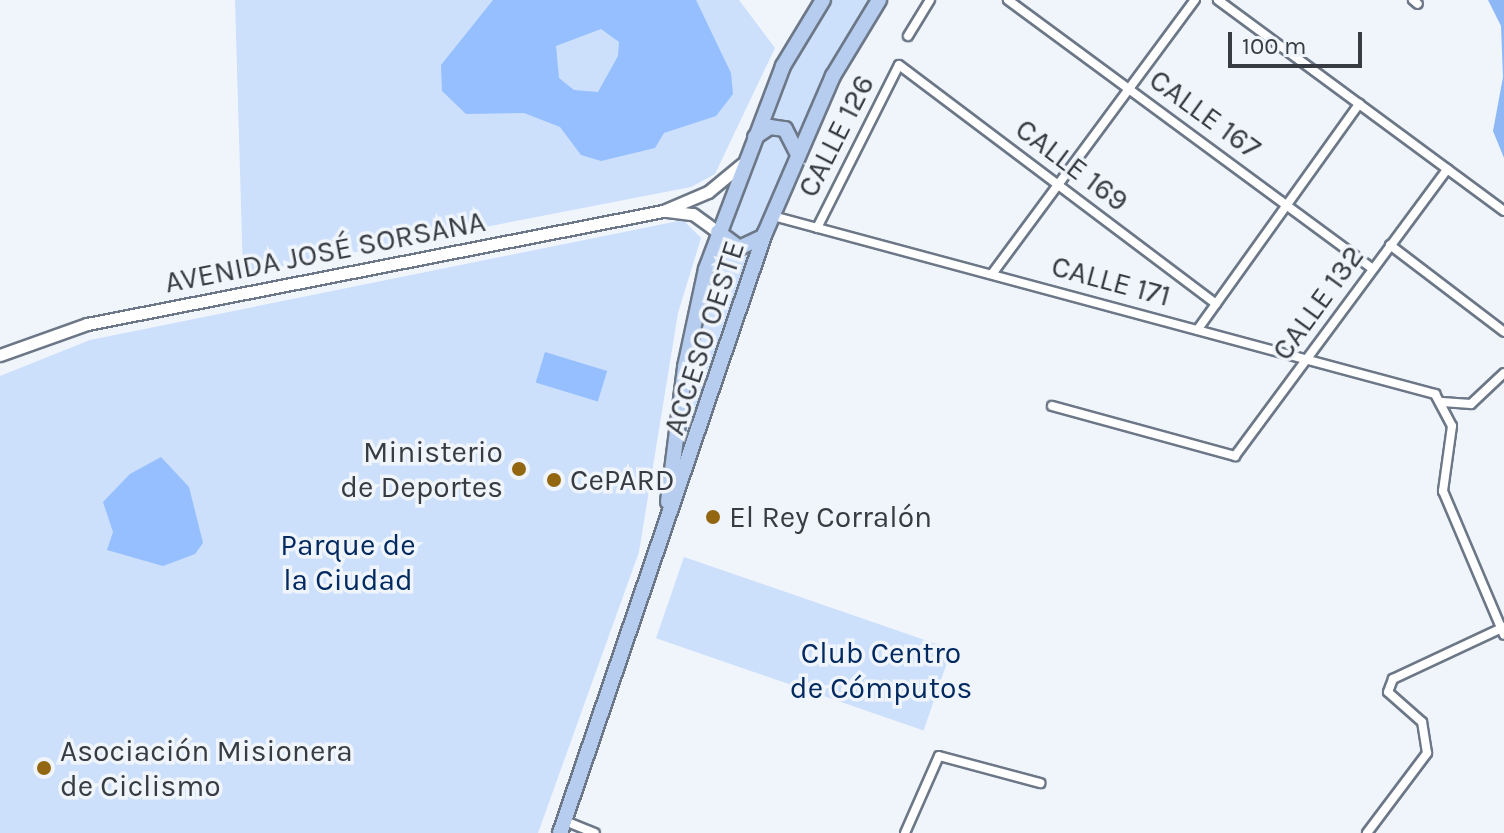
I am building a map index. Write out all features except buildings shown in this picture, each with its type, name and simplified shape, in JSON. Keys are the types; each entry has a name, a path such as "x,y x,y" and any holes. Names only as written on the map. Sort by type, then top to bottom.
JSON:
{"highway":[{"name":"ACCESO OESTE","path":"656,557 675,473 694,312 742,164 783,66 823,0"},
{"name":"ACCESO OESTE","path":"656,557 765,233 833,76 879,0"},
{"path":"753,140 763,129 785,129 797,154"},
{"path":"718,232 728,245 744,249 765,233"},
{"path":"562,827 656,557"}],"street":[{"path":"908,36 930,0"},
{"name":"CALLE 167","path":"1008,0 1373,269"},
{"path":"992,274 1195,0"},
{"path":"1218,0 1504,211"},
{"name":"CALLE 169","path":"899,65 1216,304"},
{"name":"CALLE 126","path":"817,228 899,65"},
{"path":"1198,329 1359,104"},
{"name":"AVENIDA JOSÉ SORSANA","path":"0,355 87,324 663,211 708,192 742,164"},
{"name":"CALLE 132","path":"1052,406 1222,456 1243,451 1305,359 1447,169"},
{"name":"AVENIDA JOSÉ SORSANA","path":"663,211 693,214 718,232"},
{"name":"CALLE 171","path":"773,216 1198,329 1438,398"},
{"path":"1390,245 1504,332"},
{"path":"1438,398 1471,404 1504,373"},
{"path":"1367,833 1427,753 1422,722 1388,692 1393,679 1503,630 1443,491 1452,426 1438,398"},
{"path":"905,833 939,756 1040,783"},
{"path":"562,827 589,832"}],"green space":[{"path":"235,0 739,0 775,48 715,174 691,187 243,274"},
{"path":"828,0 877,0 798,140 792,128 766,124 788,67"},
{"path":"771,135 781,135 793,154 763,231 749,243 729,236 726,228 756,144"},
{"name":"Parque de la Ciudad","path":"683,220 701,238 678,313 639,552 538,833 0,833 0,376 90,340"},
{"path":"722,244 734,254 752,253 681,479 697,313"},
{"name":"Club Centro de Cómputos","path":"684,557 952,649 924,730 656,638"}],"shaded area":[{"path":"493,0 696,0 731,73 733,94 716,116 664,133 655,148 601,161 581,155 560,127 524,113 466,114 442,91 441,65","holes":["601,29 619,42 618,56 598,92 574,90 559,78 556,46"]},
{"path":"1488,0 1504,0 1504,158 1493,131 1503,77 1501,26"},
{"path":"545,352 607,371 598,402 536,383"},
{"path":"161,457 189,487 203,543 195,554 163,566 107,550 113,532 103,502 130,474"}],"place":[{"name":"Ministerio de Deportes","path":"519,469"},
{"name":"CePARD","path":"554,480"},
{"name":"El Rey Corralón","path":"713,517"},
{"name":"Asociación Misionera de Ciclismo","path":"44,768"}]}
